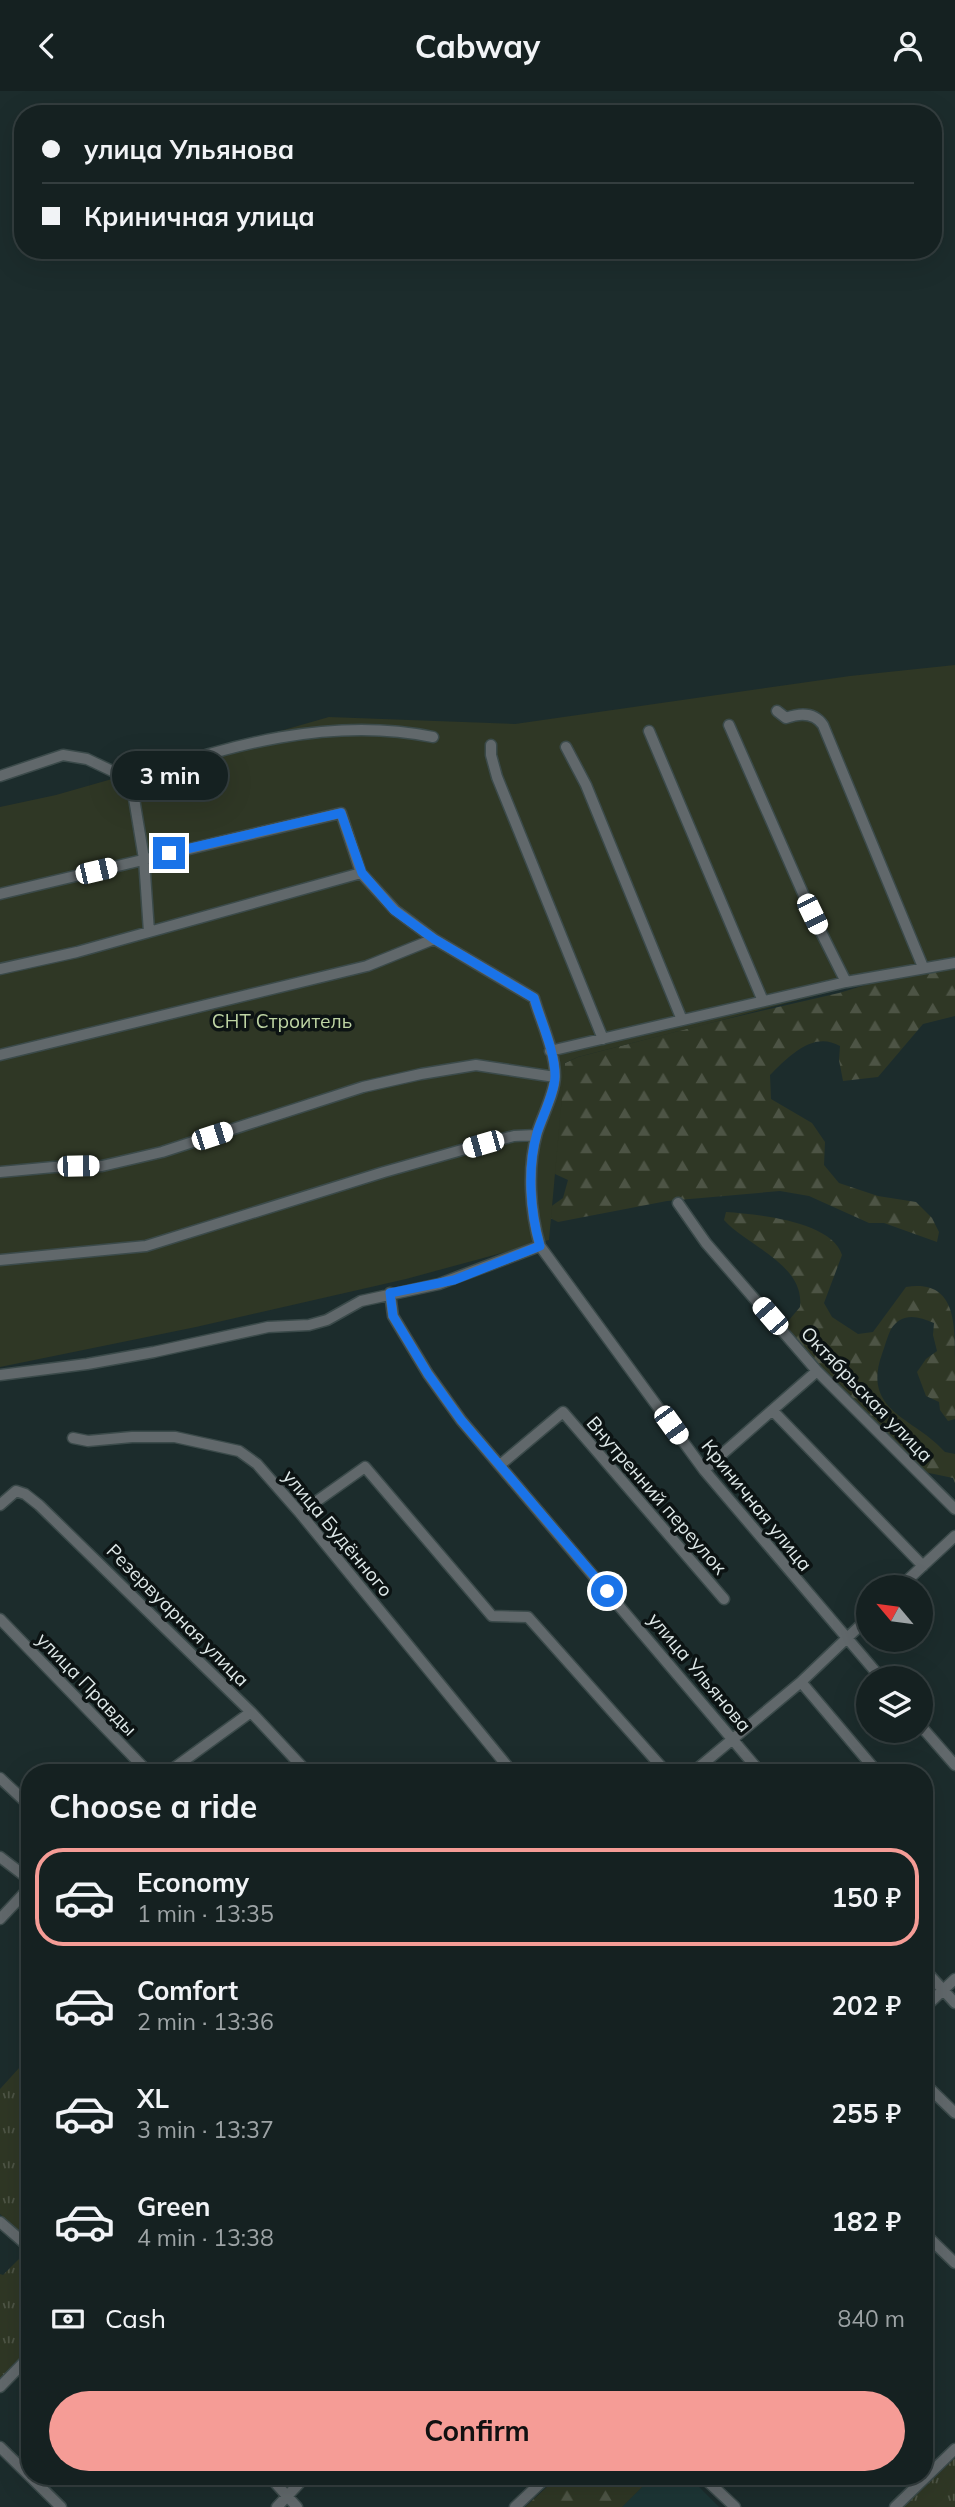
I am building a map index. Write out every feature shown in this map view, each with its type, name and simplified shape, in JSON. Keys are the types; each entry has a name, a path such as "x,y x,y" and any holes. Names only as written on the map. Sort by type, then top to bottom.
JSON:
{"street":[{"path":"777,711 786,718 809,715 823,725 923,967"},
{"path":"729,725 812,914 846,982"},
{"path":"0,776 63,755 87,759 131,780 210,754 310,733 355,729 415,733 433,737"},
{"path":"649,731 763,1001"},
{"path":"491,745 497,777 603,1039"},
{"path":"566,747 586,785 682,1020"},
{"path":"131,780 144,859 149,932"},
{"path":"0,894 341,813 362,873 394,910 434,939 534,998 555,1077 536,1135 532,1178 536,1231 540,1246 449,1281 361,1301 327,1320 309,1325 268,1327 140,1355 0,1375"},
{"path":"0,969 149,932 362,873"},
{"path":"0,1055 367,966 434,939"},
{"path":"550,1051 846,982 955,963"},
{"path":"0,1172 102,1166 162,1152 363,1087 421,1074 477,1065 555,1077"},
{"path":"0,1260 146,1246 434,1158 514,1136 536,1135"},
{"name":"Октябрьская улица","path":"678,1203 706,1243 817,1371 955,1509"},
{"name":"Криничная улица","path":"540,1246 704,1469 870,1666"},
{"name":"улица Ульянова","path":"390,1293 393,1316 428,1374 461,1420 754,1764"},
{"path":"704,1469 817,1371"},
{"path":"773,1411 923,1566"},
{"name":"Внутренний переулок","path":"499,1465 563,1412 724,1599"},
{"name":"улица Будённого","path":"73,1438 88,1441 175,1437 239,1451 257,1464 506,1764"},
{"path":"300,1513 365,1467 492,1616 528,1617 659,1764"},
{"name":"Резервуарная улица","path":"0,1505 16,1491 39,1505 251,1712 300,1764"},
{"path":"913,1575 955,1536"},
{"name":"улица Правды","path":"0,1619 140,1764"},
{"path":"703,1764 801,1682 856,1629"},
{"path":"801,1682 870,1764"},
{"path":"179,1764 251,1712"},
{"path":"933,1740 955,1765"},
{"path":"0,1778 21,1798"},
{"path":"0,1857 21,1873"},
{"path":"0,1919 21,1897"},
{"path":"933,1979 955,2003"},
{"path":"933,2000 955,1979"},
{"path":"933,2092 955,2113"},
{"path":"0,2222 21,2240"},
{"path":"933,2241 955,2263"},
{"path":"0,2387 21,2365"},
{"path":"0,2447 21,2468"},
{"path":"933,2470 955,2449"},
{"path":"39,2485 61,2507"},
{"path":"277,2485 298,2507"},
{"path":"276,2507 297,2485"},
{"path":"515,2507 538,2485"},
{"path":"712,2485 736,2507"},
{"path":"895,2507 918,2485"}],"shaded area":[{"path":"644,2485 697,2485 719,2507 622,2507"}],"green space":[{"name":"СНТ Строитель","path":"955,665 955,969 908,972 578,1057 565,1063 549,1240 406,1279 196,1327 0,1367 0,807 56,795 329,717 515,724 850,676"},
{"path":"955,966 955,1016 923,1024 878,1077 843,1081 839,1060 840,1046 820,1041 811,1043 793,1054 770,1075 771,1099 812,1123 825,1142 824,1165 839,1183 878,1196 916,1202 932,1218 939,1232 937,1242 884,1223 869,1223 809,1196 780,1191 667,1201 558,1222 548,1217 546,1210 563,1198 568,1180 555,1174 542,1162 565,1063 578,1057 705,1024 839,993 908,972"},
{"path":"726,1212 792,1221 824,1234 835,1243 842,1255 824,1303 832,1317 858,1334 873,1332 906,1287 922,1286 943,1296 949,1306 954,1331 955,1419 948,1421 940,1410 939,1402 926,1396 917,1372 926,1359 937,1351 933,1335 934,1323 911,1317 895,1324 887,1338 877,1373 879,1389 885,1402 945,1452 955,1454 955,1483 953,1478 910,1469 784,1326 800,1307 799,1292 793,1279 784,1267 724,1220"},
{"path":"21,2066 21,2234 0,2214 0,2089"},
{"path":"21,2259 21,2358 0,2380 0,2274 3,2275"},
{"path":"955,2458 955,2507 903,2507 926,2485 933,2485 933,2479"},
{"path":"549,2485 644,2485 622,2507 525,2507"}],"route":[{"path":"169,853 341,813 362,873 394,910 434,939 534,998 555,1077 536,1135 533,1160 533,1204 540,1246 454,1280 390,1293 391,1307 393,1316 428,1374 461,1420 607,1591"}]}
